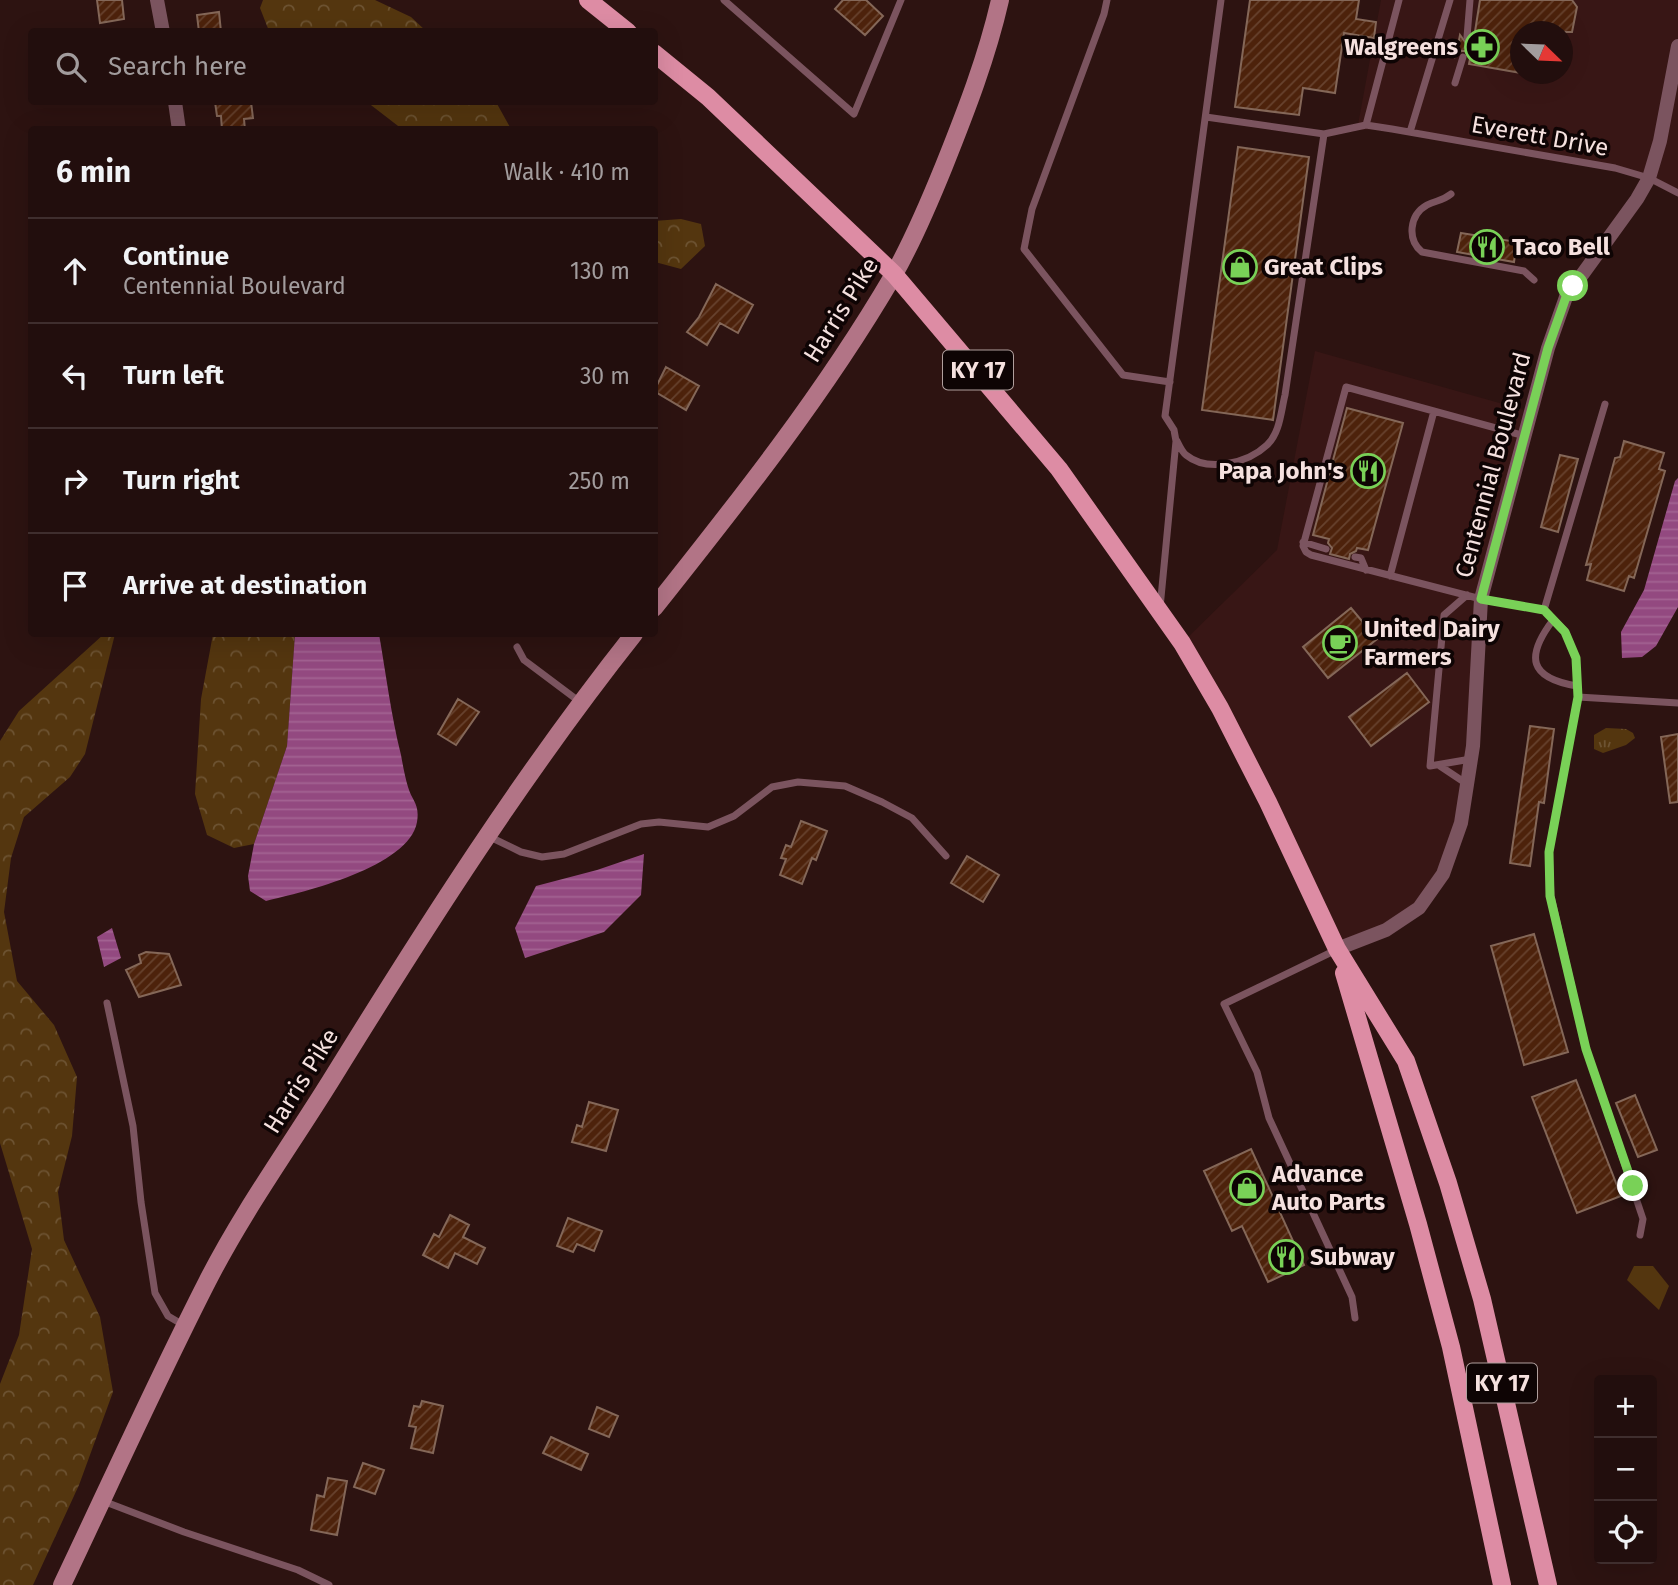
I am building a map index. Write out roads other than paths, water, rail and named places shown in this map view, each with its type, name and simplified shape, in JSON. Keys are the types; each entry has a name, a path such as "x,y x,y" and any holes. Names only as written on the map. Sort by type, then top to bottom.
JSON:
{"main road":[{"path":"587,0 623,28"},
{"name":"Harris Pike","path":"658,603 800,419 894,274 924,216 968,108 1000,0"},
{"name":"KY 17","path":"658,56 708,97 894,274 1059,469 1160,609 1220,708 1268,802 1337,949 1406,1061 1448,1183 1482,1299 1548,1585"},
{"name":"Harris Pike","path":"62,1585 185,1326 250,1207 417,941 487,836 580,703 632,637"},
{"name":"KY 17","path":"1337,949 1418,1224 1447,1335 1502,1585"}],"street":[{"path":"157,0 162,28"},
{"name":"Centennial Boulevard","path":"1337,949 1386,930 1419,908 1443,874 1461,823 1471,759 1474,597 1525,436 1548,348 1566,297 1637,199 1649,178 1660,141 1678,46"},
{"path":"175,105 178,126"}],"lane":[{"path":"724,0 854,114 901,0"},
{"path":"1107,0 1032,209 1024,249 1123,375 1170,382"},
{"path":"1221,0 1165,416 1185,454 1200,462 1234,463 1268,444 1277,428 1285,395 1324,134"},
{"path":"1206,117 1324,134 1366,125 1399,0"},
{"path":"1410,132 1450,0"},
{"path":"1467,37 1470,0"},
{"path":"1455,83 1463,57"},
{"name":"Everett Drive","path":"1366,125 1615,169 1649,178 1678,192"},
{"path":"1451,194 1441,202 1428,204 1413,220 1414,246 1422,252 1524,271 1534,280"},
{"path":"1525,436 1346,387 1303,542 1306,552 1311,555 1474,597 1544,610 1565,632 1576,658 1578,697 1549,852 1550,896 1586,1049 1643,1219 1640,1235"},
{"path":"1544,610 1605,404"},
{"path":"1390,576 1434,411"},
{"path":"1160,609 1177,441"},
{"path":"1303,542 1326,549"},
{"path":"1355,557 1361,558 1366,570"},
{"path":"1471,759 1430,766 1444,615 1474,597"},
{"path":"1553,620 1539,638 1535,652 1537,667 1546,678 1577,686"},
{"path":"517,647 524,660 580,703"},
{"path":"1578,697 1678,703"},
{"path":"1440,766 1467,784"},
{"path":"487,836 521,852 542,857 565,854 641,824 659,822 708,827 734,816 772,787 798,782 845,786 882,802 912,818 946,856"},
{"path":"1337,949 1224,1004 1257,1072 1269,1118 1352,1297 1355,1318"},
{"path":"107,1003 133,1126 155,1293 168,1316 185,1326"},
{"path":"103,1500 184,1532 298,1570 329,1585"}],"place":[{"name":"Walgreens","path":"1482,47"},
{"name":"Taco Bell","path":"1487,247"},
{"name":"Great Clips","path":"1240,267"},
{"name":"Papa John's","path":"1368,471"},
{"name":"United Dairy Farmers","path":"1340,643"},
{"name":"Advance Auto Parts","path":"1247,1188"},
{"name":"Subway","path":"1286,1257"}]}
